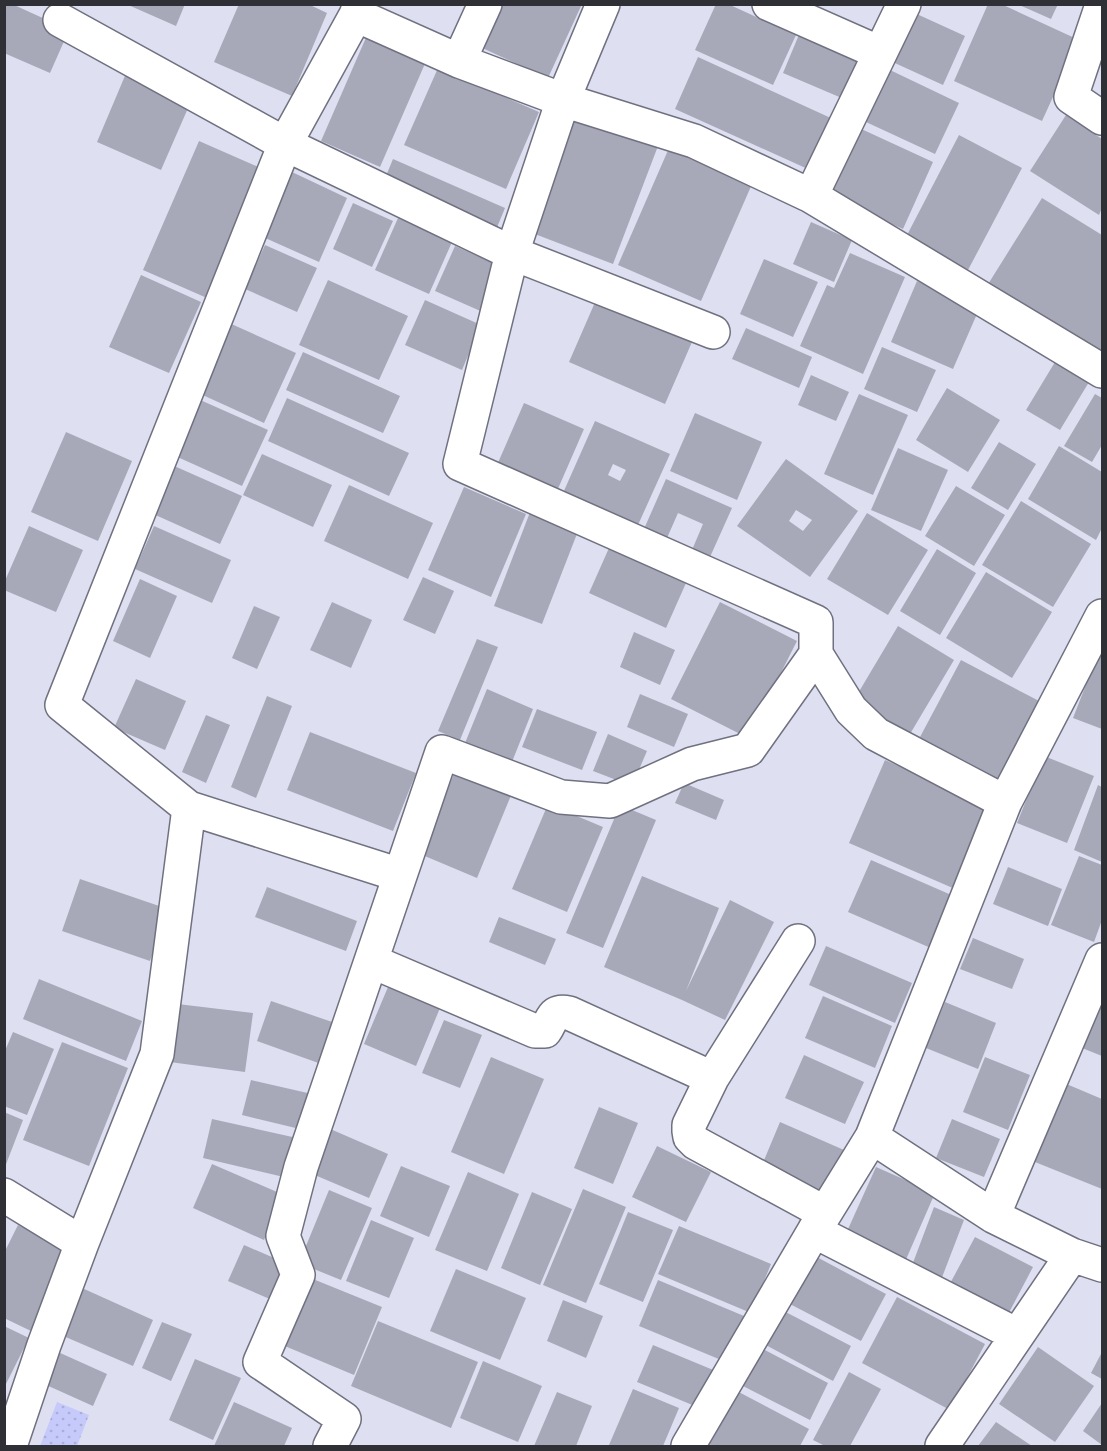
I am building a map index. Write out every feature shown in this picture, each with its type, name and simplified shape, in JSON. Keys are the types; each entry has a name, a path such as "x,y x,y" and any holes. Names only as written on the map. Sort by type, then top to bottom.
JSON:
{"street":[{"path":"459,61 485,4"},
{"path":"603,4 563,100 512,253 460,464 816,622 816,654 850,710 876,734 1005,802"},
{"path":"770,4 880,53"},
{"path":"811,196 904,4"},
{"path":"1102,5 1071,97 1102,118"},
{"path":"400,875 189,808 62,705 285,144 358,10 459,61 563,100 694,141 811,196 1102,370"},
{"path":"60,20 285,144 512,253 713,332"},
{"path":"688,1446 819,1222 872,1137 1005,802 1102,616"},
{"path":"330,1446 344,1419 260,1362 298,1275 283,1236 301,1167 442,752 561,797 610,801 692,764 748,750 816,654"},
{"path":"10,1446 44,1345 156,1054 189,808"},
{"path":"798,941 712,1078 689,1125 690,1137 819,1222 1017,1335"},
{"path":"993,1216 1102,960"},
{"path":"371,961 535,1031 545,1031 556,1014 569,1013 712,1078"},
{"path":"872,1137 993,1216 1087,1260 1017,1335 942,1446"},
{"path":"4,1195 82,1243"}],"shaded area":[{"path":"57,1402 89,1415 77,1446 40,1446"}],"building":[{"path":"6,4 12,4 69,30 50,73 4,53 4,8"},
{"path":"126,4 185,4 176,26"},
{"path":"239,4 308,4 327,13 292,96 214,62"},
{"path":"497,4 582,4 548,78 478,46"},
{"path":"716,4 728,4 796,35 773,85 695,50"},
{"path":"988,4 1001,4 1079,40 1042,121 954,81"},
{"path":"1017,4 1058,4 1051,19"},
{"path":"908,10 965,36 943,85 886,59"},
{"path":"803,25 864,51 844,99 783,73"},
{"path":"368,33 427,59 380,167 321,141"},
{"path":"698,57 833,119 810,170 675,109"},
{"path":"438,68 539,112 506,189 404,145"},
{"path":"890,70 959,103 935,154 866,122"},
{"path":"127,71 192,99 161,170 97,142"},
{"path":"572,113 658,146 613,264 527,231"},
{"path":"1066,115 1102,139 1102,208 1099,215 1030,171"},
{"path":"857,127 933,162 903,229 826,195"},
{"path":"959,135 1022,168 968,270 906,237"},
{"path":"199,141 263,169 207,298 143,270"},
{"path":"669,148 752,184 701,301 618,265"},
{"path":"393,159 505,208 493,237 381,188"},
{"path":"292,172 347,198 319,262 263,237"},
{"path":"1042,198 1102,235 1102,361 985,289"},
{"path":"353,203 393,221 372,267 333,249"},
{"path":"398,218 452,242 429,294 375,270"},
{"path":"811,222 852,240 834,282 793,264"},
{"path":"265,245 317,268 297,312 245,289"},
{"path":"455,246 504,268 485,313 435,291"},
{"path":"850,253 905,277 863,374 800,346 827,285 834,288"},
{"path":"764,259 818,282 793,337 740,314"},
{"path":"141,275 201,302 169,373 109,347"},
{"path":"328,280 408,316 379,380 299,345"},
{"path":"917,281 980,307 953,369 891,342"},
{"path":"425,300 481,325 462,370 405,345"},
{"path":"596,300 692,342 665,404 569,362"},
{"path":"227,322 296,353 264,423 196,392"},
{"path":"746,328 812,357 799,388 732,359"},
{"path":"882,347 936,370 917,412 864,389"},
{"path":"303,352 400,396 383,433 286,390"},
{"path":"1055,362 1089,382 1060,430 1026,410"},
{"path":"811,375 849,392 836,421 798,405"},
{"path":"947,388 1000,420 968,472 916,440"},
{"path":"859,394 908,415 873,495 824,474"},
{"path":"1095,394 1102,398 1102,445 1092,462 1064,446"},
{"path":"287,398 409,453 389,496 268,441"},
{"path":"198,399 268,430 242,486 173,455"},
{"path":"524,403 584,429 557,491 497,465"},
{"path":"695,413 762,442 737,500 670,471"},
{"path":"595,421 670,454 638,525 563,493","holes":["613,464 626,470 620,481 608,475"]},
{"path":"66,432 132,461 98,541 31,512"},
{"path":"999,442 1036,464 1008,510 971,488"},
{"path":"1059,446 1102,472 1102,528 1096,540 1028,499"},
{"path":"898,448 948,470 921,531 871,510"},
{"path":"262,454 332,485 313,527 243,495"},
{"path":"786,459 858,511 810,577 737,526","holes":["796,510 812,520 803,531 789,521"]},
{"path":"172,465 242,496 220,544 151,513"},
{"path":"666,479 732,508 710,557 692,550 703,524 678,513 667,538 644,529"},
{"path":"349,485 433,523 408,579 324,541"},
{"path":"956,486 1005,515 974,566 925,536"},
{"path":"464,487 526,514 491,597 428,570"},
{"path":"1021,501 1091,544 1053,607 982,565"},
{"path":"532,507 580,526 542,624 494,606"},
{"path":"867,513 928,550 888,615 827,579"},
{"path":"29,526 83,550 56,612 4,590 4,583"},
{"path":"154,526 231,560 212,603 135,569"},
{"path":"609,548 686,583 666,628 589,593"},
{"path":"937,549 976,573 940,635 900,611"},
{"path":"986,572 1052,612 1012,678 946,638"},
{"path":"423,577 454,591 435,634 403,620"},
{"path":"140,579 177,596 150,658 113,641"},
{"path":"332,602 372,620 351,668 310,650"},
{"path":"720,602 797,641 748,738 671,699"},
{"path":"254,606 280,617 257,669 232,658"},
{"path":"898,626 954,660 910,734 854,700"},
{"path":"634,632 675,650 660,685 620,667"},
{"path":"477,639 498,647 460,740 438,731"},
{"path":"1098,654 1102,655 1102,729 1073,718"},
{"path":"961,660 1041,702 1000,779 920,737"},
{"path":"136,679 186,701 165,750 114,728"},
{"path":"487,689 533,709 510,767 463,748"},
{"path":"640,694 688,714 674,747 627,727"},
{"path":"267,696 292,706 256,798 231,787"},
{"path":"537,709 597,732 582,770 522,747"},
{"path":"206,715 230,725 206,783 182,772"},
{"path":"310,732 416,773 393,831 287,790"},
{"path":"608,734 647,751 632,786 593,771"},
{"path":"1044,756 1094,776 1067,843 1017,823"},
{"path":"885,760 991,806 955,889 849,843"},
{"path":"456,769 512,793 477,878 420,854"},
{"path":"684,783 724,800 716,820 675,803"},
{"path":"1098,785 1102,787 1102,862 1074,850"},
{"path":"548,804 603,827 567,912 512,889"},
{"path":"620,805 656,820 603,948 566,933"},
{"path":"1079,856 1102,865 1102,920 1094,942 1051,925"},
{"path":"871,860 956,897 933,949 848,912"},
{"path":"1008,867 1062,889 1048,926 993,904"},
{"path":"642,876 719,908 686,991 730,900 774,922 725,1020 604,967"},
{"path":"80,879 168,909 150,961 62,931"},
{"path":"267,887 357,921 346,951 255,917"},
{"path":"499,917 556,939 545,965 489,942"},
{"path":"973,938 1024,959 1012,989 960,969"},
{"path":"826,946 912,983 895,1023 809,985"},
{"path":"39,979 142,1021 126,1061 23,1019"},
{"path":"1102,983 1102,1056 1077,1046"},
{"path":"388,987 440,1008 416,1066 364,1044"},
{"path":"823,996 892,1026 875,1068 805,1038"},
{"path":"271,1001 338,1024 324,1065 257,1041"},
{"path":"945,1002 996,1023 978,1069 926,1048"},
{"path":"169,1003 253,1013 245,1072 162,1061"},
{"path":"444,1020 482,1035 460,1088 422,1073"},
{"path":"13,1032 54,1049 27,1115 4,1106 4,1053"},
{"path":"62,1042 128,1068 89,1166 23,1140"},
{"path":"804,1055 864,1082 845,1124 785,1098"},
{"path":"491,1057 544,1079 504,1174 451,1152"},
{"path":"985,1057 1030,1075 1008,1130 963,1112"},
{"path":"251,1080 312,1094 304,1130 242,1115"},
{"path":"1057,1080 1102,1099 1102,1189 1025,1158"},
{"path":"599,1107 638,1123 613,1184 574,1168"},
{"path":"4,1112 23,1120 5,1167 4,1167"},
{"path":"212,1119 297,1138 288,1178 203,1158"},
{"path":"952,1119 1000,1139 984,1177 936,1158"},
{"path":"780,1122 844,1150 825,1193 762,1165"},
{"path":"328,1128 388,1154 369,1198 310,1173"},
{"path":"657,1146 711,1172 686,1222 632,1197"},
{"path":"212,1164 284,1195 264,1240 193,1208"},
{"path":"401,1166 450,1186 429,1237 380,1216"},
{"path":"876,1167 935,1193 904,1264 844,1238"},
{"path":"468,1172 519,1194 487,1271 435,1250"},
{"path":"583,1189 626,1207 586,1303 543,1285"},
{"path":"329,1190 372,1208 341,1280 299,1263"},
{"path":"532,1192 572,1209 540,1285 501,1268"},
{"path":"934,1207 964,1220 941,1280 911,1268"},
{"path":"628,1212 673,1230 643,1302 599,1284"},
{"path":"371,1220 414,1238 389,1298 346,1281"},
{"path":"18,1225 72,1251 33,1332 4,1318 4,1253"},
{"path":"679,1226 771,1264 751,1313 658,1274"},
{"path":"975,1237 1033,1267 1004,1322 946,1291"},
{"path":"244,1245 288,1264 272,1300 228,1281"},
{"path":"813,1255 886,1294 861,1341 788,1303"},
{"path":"456,1269 526,1298 500,1360 430,1331"},
{"path":"308,1277 382,1307 354,1375 280,1344"},
{"path":"658,1280 744,1316 726,1362 639,1326"},
{"path":"82,1288 153,1320 133,1366 61,1335"},
{"path":"897,1297 985,1344 950,1410 862,1363"},
{"path":"563,1300 603,1316 586,1358 547,1341"},
{"path":"778,1308 851,1346 833,1381 760,1342"},
{"path":"378,1321 478,1362 451,1428 351,1386"},
{"path":"162,1322 192,1334 171,1381 142,1368"},
{"path":"4,1326 29,1338 4,1388"},
{"path":"653,1345 718,1372 702,1409 637,1382"},
{"path":"1038,1347 1094,1386 1055,1442 999,1404"},
{"path":"761,1348 828,1383 810,1420 741,1385"},
{"path":"58,1352 107,1374 93,1406 44,1384"},
{"path":"1102,1352 1102,1379 1091,1373"},
{"path":"195,1359 241,1378 213,1440 169,1420"},
{"path":"483,1361 542,1386 518,1442 460,1418"},
{"path":"849,1372 881,1389 850,1446 825,1446 813,1440"},
{"path":"633,1389 679,1408 663,1446 609,1445"},
{"path":"733,1389 809,1429 800,1446 713,1446 706,1443"},
{"path":"557,1392 592,1406 576,1446 534,1446"},
{"path":"234,1402 292,1428 284,1446 214,1446"},
{"path":"1102,1403 1102,1445 1083,1431"},
{"path":"996,1422 1032,1446 978,1446"}]}
